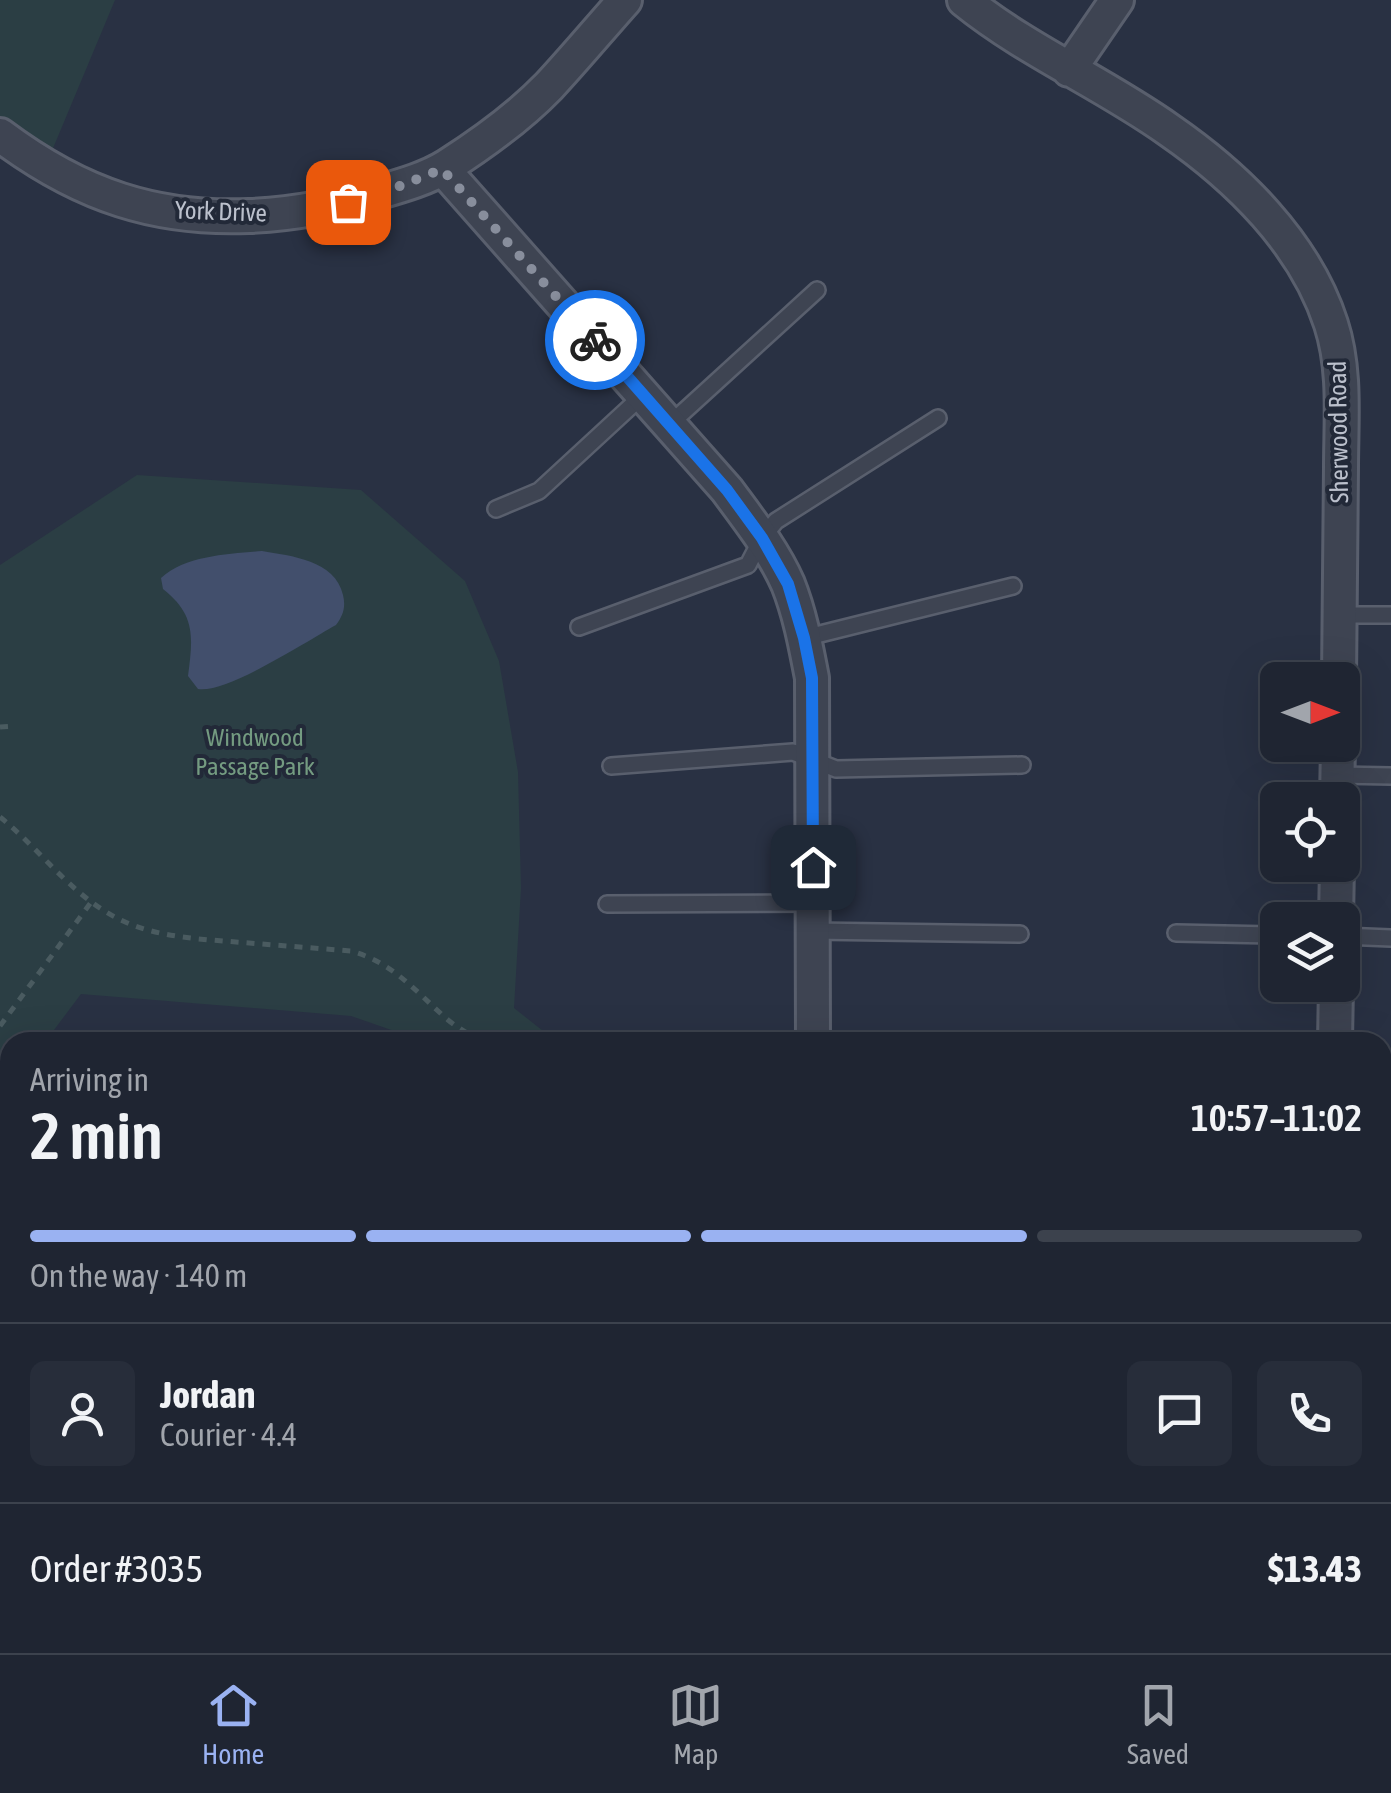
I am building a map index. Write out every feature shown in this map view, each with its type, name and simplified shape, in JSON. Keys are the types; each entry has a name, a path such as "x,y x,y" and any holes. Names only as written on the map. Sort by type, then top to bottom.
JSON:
{"street":[{"name":"York Drive","path":"0,135 65,176 121,200 182,213 240,216 296,212 348,202 442,169 498,130 548,88 625,0"},
{"name":"Sherwood Road","path":"964,0 1208,157 1284,237 1312,281 1332,325 1342,379 1338,662"},
{"path":"1069,70 1117,0"},
{"path":"442,169 727,490 762,538 788,584 812,678 812,1032"},
{"path":"1335,1032 1336,1002"}],"lane":[{"path":"669,424 817,290"},
{"path":"496,509 538,491 644,395"},
{"path":"579,627 748,564 776,521 938,418"},
{"path":"804,638 1013,586"},
{"path":"1339,615 1391,615"},
{"path":"610,766 793,752 836,769 1022,765"},
{"path":"1338,773 1391,776"},
{"path":"607,904 1020,934"},
{"path":"1176,933 1260,935"},
{"path":"1360,937 1391,938"}],"path":[{"path":"0,728 14,726"},
{"path":"0,818 52,868 121,920 188,938 351,951 372,957 394,970 465,1032"},
{"path":"0,1026 92,901"}],"green space":[{"path":"0,0 115,0 46,165 0,135"},
{"name":"Windwood Passage Park","path":"137,475 361,490 465,581 499,661 518,772 521,888 514,1008 544,1032 397,1032 351,1016 81,994 52,1032 0,1032 0,565"}],"water":[{"path":"262,551 310,562 331,574 343,595 340,618 336,625 246,675 198,689 188,676 191,638 187,618 163,589 161,578 196,560"}],"way so far":[{"path":"348,202 442,169 595,340"}],"route":[{"path":"595,340 727,490 762,538 788,584 812,678 813,867"}]}
